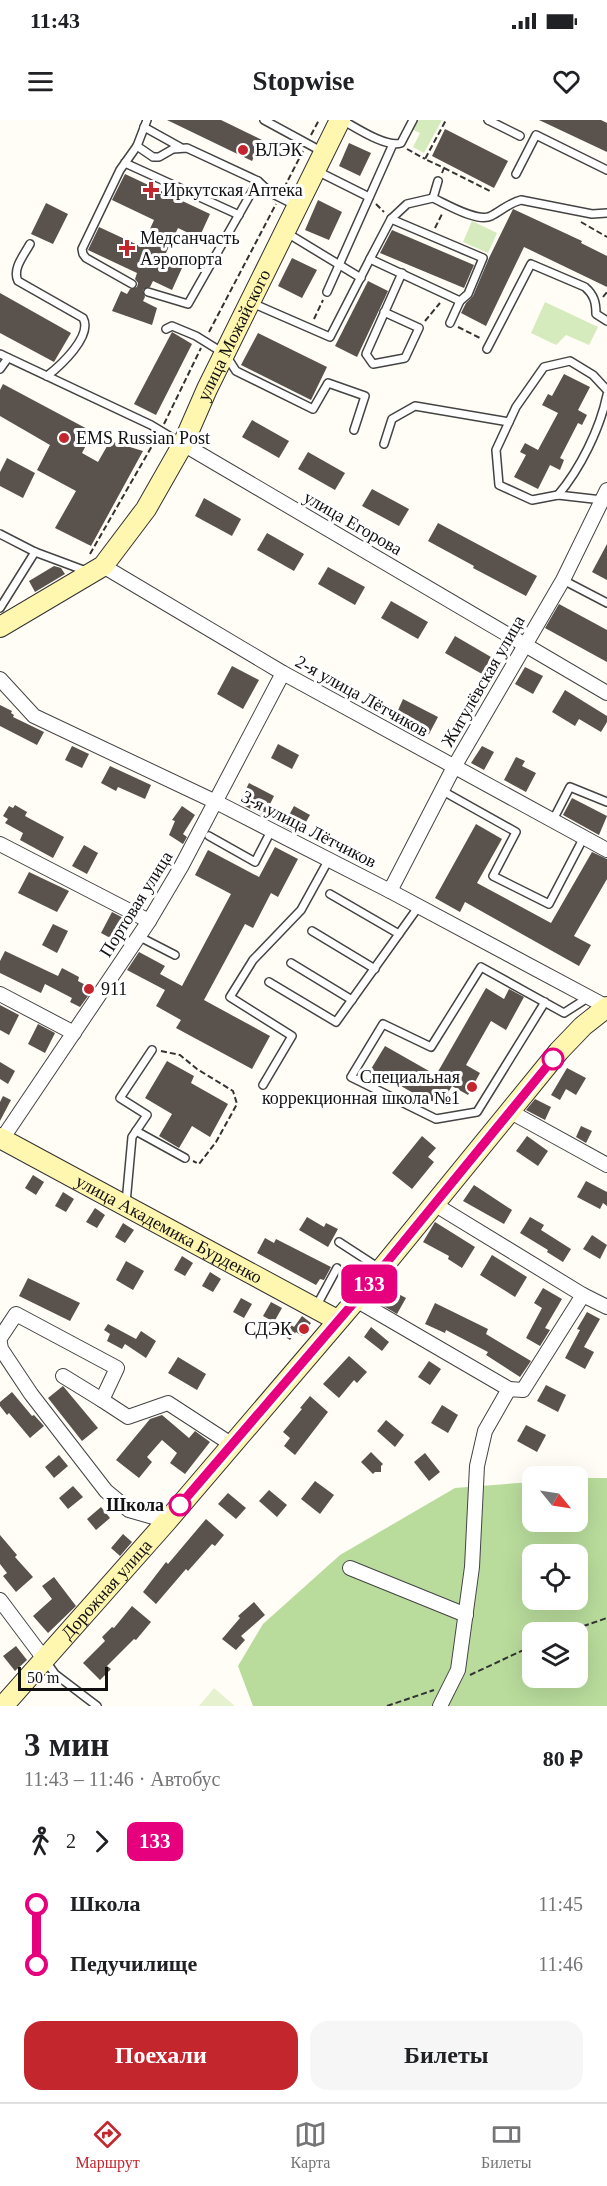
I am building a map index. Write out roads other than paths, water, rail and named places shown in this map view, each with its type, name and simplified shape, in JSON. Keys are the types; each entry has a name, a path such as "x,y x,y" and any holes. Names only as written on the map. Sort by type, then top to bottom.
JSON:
{"street":[{"name":"улица Можайского","path":"0,627 97,570 146,509 183,444 207,389 341,120"},
{"name":"улица Егорова","path":"183,444 607,693"},
{"name":"Жигулёвская улица","path":"390,891 454,766 563,580 604,495"},
{"name":"2-я улица Лётчиков","path":"97,570 607,850"},
{"name":"Портовая улица","path":"1,1140 149,921 181,867 283,673"},
{"name":"3-я улица Лётчиков","path":"0,679 34,716 216,802 419,906 607,1007"},
{"path":"0,844 149,921"},
{"path":"0,994 74,1033"},
{"name":"Дорожная улица","path":"3,1706 167,1521 356,1300 509,1111 583,1026 607,1007"},
{"path":"509,1111 607,1166"},
{"name":"улица Академика Бурденко","path":"1,1140 337,1320"},
{"path":"434,1204 582,1295 607,1307"},
{"path":"356,1300 509,1389 524,1390 582,1295"},
{"path":"0,1338 16,1314 117,1368 102,1400"},
{"path":"0,1344 31,1394 106,1491 129,1510 167,1521"},
{"path":"63,1376 128,1417 168,1403 231,1444"},
{"path":"440,1706 458,1670 472,1567 477,1466 485,1431 509,1389"},
{"path":"350,1568 466,1615"},
{"path":"0,1600 45,1660"}],"lane":[{"path":"264,120 324,152"},
{"path":"341,120 393,144 401,143 413,120"},
{"path":"488,120 520,136"},
{"path":"132,284 87,258 82,249 120,170 137,146 146,123 180,147 196,151 258,181 270,193 297,206"},
{"path":"516,174 536,135 607,170"},
{"path":"327,292 393,144"},
{"path":"137,146 153,157 159,157 180,147"},
{"path":"125,163 239,215"},
{"path":"315,170 369,197"},
{"path":"148,292 188,304 258,181"},
{"path":"433,198 438,181"},
{"path":"250,302 330,337 391,219 407,204 433,198 477,218 488,218 513,202 521,200 592,214 607,213"},
{"path":"391,219 483,258 468,294 460,301 450,323"},
{"path":"284,232 361,278"},
{"path":"30,244 16,269 15,276 18,281 83,318 86,322 84,332 65,362 47,376"},
{"path":"370,259 460,301"},
{"path":"489,346 531,264 585,287 592,293 596,302 596,314 607,321"},
{"path":"384,312 419,328 405,358 373,364 366,354 384,312 402,273"},
{"path":"166,329 172,326 188,333 225,354 236,371 313,409 328,383 365,396 354,430"},
{"name":"улица Егорова","path":"0,354 150,425 183,444"},
{"path":"0,369 8,358"},
{"path":"604,495 558,495 532,500 499,485 496,450 516,407 544,367 570,361 593,375 607,390"},
{"path":"558,495 570,480 603,417 607,395"},
{"path":"384,444 392,418 415,406 509,422"},
{"path":"0,534 35,552 97,570"},
{"path":"0,608 35,552"},
{"path":"563,580 607,603"},
{"path":"553,820 570,787 607,802"},
{"path":"441,790 516,832 493,876 549,904 584,837"},
{"path":"209,836 255,862 271,831"},
{"path":"263,1085 292,1036 230,997 253,960 301,910 328,861"},
{"path":"330,894 399,934"},
{"path":"269,982 336,1022 419,906"},
{"path":"312,931 375,969"},
{"path":"138,936 175,955"},
{"path":"291,963 352,1000"},
{"path":"545,1002 477,1112 436,1119 351,1077 383,1024 431,1047 481,967 545,1002 564,1013 589,997"},
{"path":"126,1205 132,1137 147,1115 120,1098 152,1050"},
{"path":"136,1131 185,1158"},
{"path":"339,1242 381,1269"},
{"path":"315,1308 338,1268"},
{"path":"45,1660 55,1674 97,1706"}],"place":[{"name":"ВЛЭК","path":"243,150"},
{"name":"Иркутская Аптека","path":"151,190"},
{"name":"Медсанчасть Аэропорта","path":"127,248"},
{"name":"EMS Russian Рost","path":"64,438"},
{"name":"911","path":"89,989"},
{"name":"Специальная коррекционная школа №1","path":"472,1087"},
{"name":"СДЭК","path":"304,1329"},
{"name":"Школа","path":"180,1505"}]}
